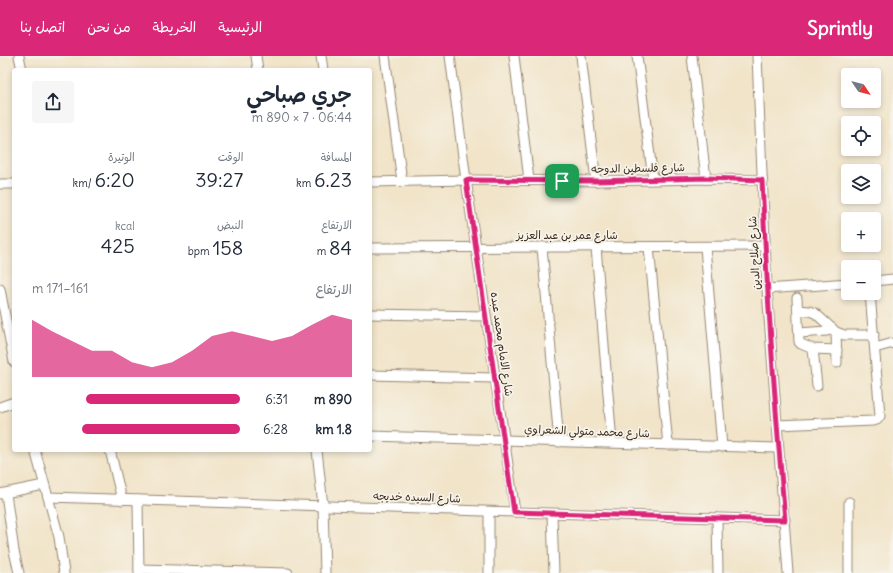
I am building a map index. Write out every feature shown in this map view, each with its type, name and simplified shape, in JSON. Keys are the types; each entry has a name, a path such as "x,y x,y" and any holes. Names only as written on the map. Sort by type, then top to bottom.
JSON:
{"street":[{"path":"19,56 22,68"},
{"path":"256,56 258,68"},
{"path":"321,56 322,68"},
{"path":"385,56 402,181"},
{"name":"شارع الامام محمد عبده","path":"450,56 466,180 496,378 514,512"},
{"path":"514,56 529,180"},
{"path":"581,56 596,181"},
{"path":"637,56 653,179"},
{"path":"692,56 706,178"},
{"name":"شارع صلاح الدين","path":"757,56 767,289 788,573"},
{"name":"شارع فلسطين الدوحه","path":"372,182 466,180 596,181 706,178 762,180"},
{"path":"0,184 12,184"},
{"path":"596,246 612,443"},
{"name":"شارع عمر بن عبد العزيز","path":"372,248 765,246"},
{"path":"649,247 668,445"},
{"path":"705,247 722,447"},
{"path":"542,248 559,442"},
{"path":"881,280 893,279"},
{"path":"767,289 841,284"},
{"path":"0,289 3,320 12,352"},
{"path":"797,298 799,342 803,346 813,349 837,350"},
{"path":"777,425 873,421 877,420 880,416 871,300"},
{"path":"798,310 815,313 834,330 844,335 874,335"},
{"path":"372,314 486,316"},
{"path":"799,333 834,330"},
{"path":"834,330 837,363"},
{"path":"875,348 893,343"},
{"path":"813,349 817,386"},
{"path":"372,375 496,378"},
{"path":"0,407 12,403"},
{"name":"شارع محمد متولي الشعراوي","path":"372,436 778,448"},
{"path":"36,452 59,536 64,573"},
{"path":"110,452 122,500"},
{"path":"317,452 323,506 325,573"},
{"path":"19,573 3,494 44,485"},
{"name":"شارع السيده خديجه","path":"48,497 552,514 785,520"},
{"path":"138,500 138,571 288,573"},
{"path":"849,502 849,573"},
{"path":"489,512 489,573"},
{"path":"552,514 554,573"},
{"path":"717,518 718,573"}],"route":[{"path":"706,178 762,180 767,289 785,520 514,512 466,180 562,181 706,178"}]}
